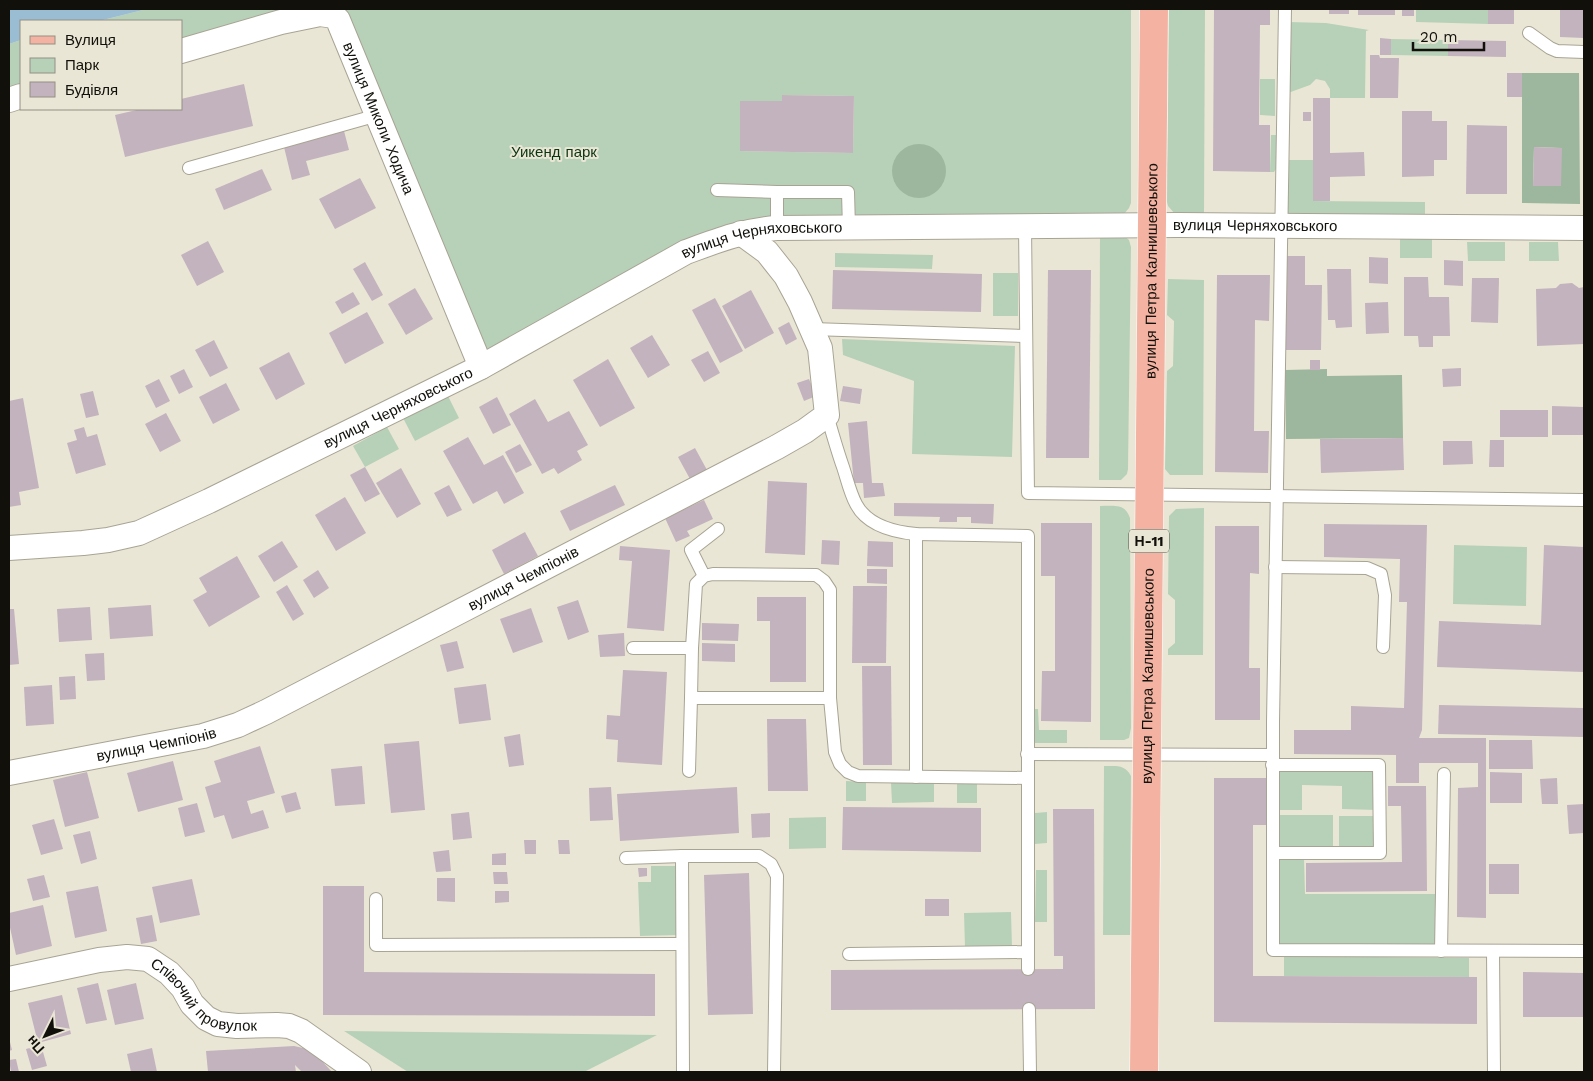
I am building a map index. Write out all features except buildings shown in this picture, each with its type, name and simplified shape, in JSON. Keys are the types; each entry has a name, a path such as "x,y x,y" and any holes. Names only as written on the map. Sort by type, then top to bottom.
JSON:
{"main road":[{"name":"вулиця Петра Калнишевського","path":"1144,1072 1154,9"}],"street":[{"name":"вулиця Миколи Ходича","path":"182,51 281,22 320,14 334,16 341,24 481,367"},
{"name":"вулиця Черняховського","path":"9,548 83,543 140,533 481,367 686,252 741,233 777,228 1152,225 1584,228"},
{"path":"741,233 767,252 786,276 800,302 820,348 827,415"},
{"name":"вулиця Чемпіонів","path":"9,773 203,736 238,725 768,452 805,431 827,415"},
{"name":"Співочий провулок","path":"9,979 99,960 127,957 148,960 169,973 183,988 192,1004 206,1018 218,1024 289,1026 301,1031 359,1072"}],"lane":[{"path":"1285,9 1272,760 1273,950 1584,951"},
{"path":"1529,33 1557,51 1584,52"},
{"path":"189,168 378,115"},
{"path":"717,190 848,192 848,228"},
{"path":"777,192 777,228"},
{"path":"1026,226 1028,493 1584,500"},
{"path":"812,329 1026,336"},
{"path":"827,415 847,482 857,505 867,516 889,529 901,533 1028,536 1028,970"},
{"path":"704,576 691,550 718,529"},
{"path":"916,534 916,778"},
{"path":"1275,567 1367,568 1381,574 1385,595 1383,646"},
{"path":"689,771 692,648 696,584 704,576 713,574 816,575 824,581 830,590 830,698 835,752 840,764 848,772 858,776 916,778 1027,778"},
{"path":"633,648 692,648"},
{"path":"691,698 830,698"},
{"path":"1027,754 1148,754 1380,765 1380,853 1273,853"},
{"path":"1441,951 1444,774"},
{"path":"682,856 683,1072"},
{"path":"626,858 759,856 771,864 777,876 774,1072"},
{"path":"376,899 376,945 682,944"},
{"path":"1493,951 1494,1072"},
{"path":"849,954 1028,952"},
{"path":"1029,1009 1030,1072"}],"green space":[{"name":"Уикенд парк","path":"147,9 1131,9 1131,203 1124,214 765,218 484,358 346,22 182,51 182,20 103,20","holes":["782,95 854,96 853,153 740,151 740,101 782,101"]},
{"path":"1169,9 1205,9 1204,215 1175,214 1167,202"},
{"path":"1416,9 1488,9 1488,24 1416,22"},
{"path":"1289,22 1326,23 1369,30 1366,31 1365,98 1330,98 1330,89 1325,81 1316,79 1310,85 1288,93"},
{"path":"1391,39 1448,40 1448,56 1391,55"},
{"path":"20,40 20,96 9,100 9,44"},
{"path":"1522,73 1579,73 1580,204 1522,203","holes":["1534,147 1561,148 1561,186 1533,185"]},
{"path":"1260,79 1275,79 1275,116 1260,115"},
{"path":"1271,135 1277,135 1276,169 1274,172 1270,172"},
{"path":"919,144 929,146 938,152 944,161 946,171 944,181 938,190 929,196 919,198 909,196 900,190 894,181 892,171 894,161 900,152 909,146"},
{"path":"1288,160 1313,160 1313,201 1425,202 1425,216 1287,216"},
{"path":"1100,235 1123,235 1129,240 1131,247 1128,469 1127,474 1121,480 1099,480"},
{"path":"1400,239 1432,239 1432,258 1400,258"},
{"path":"1467,242 1505,242 1505,261 1468,261"},
{"path":"1529,242 1558,242 1559,261 1529,261"},
{"path":"835,253 933,255 932,269 835,267"},
{"path":"993,273 1018,273 1018,316 993,316"},
{"path":"1168,279 1204,280 1203,475 1170,475 1165,469 1167,371 1173,366 1174,321 1167,315"},
{"path":"842,339 1015,346 1012,457 912,454 914,381 843,355"},
{"path":"1327,369 1327,376 1402,375 1403,438 1286,439 1285,370"},
{"path":"447,394 459,418 415,441 402,416"},
{"path":"387,427 399,449 365,467 353,446"},
{"path":"1100,506 1118,506 1128,513 1130,518 1131,728 1129,738 1124,740 1100,740"},
{"path":"1204,508 1203,655 1168,655 1168,649 1175,643 1175,600 1168,594 1169,516 1176,509"},
{"path":"1454,545 1527,547 1526,606 1453,604"},
{"path":"1029,709 1038,709 1039,730 1067,730 1067,743 1029,743"},
{"path":"1104,766 1116,766 1126,769 1131,776 1130,935 1103,935"},
{"path":"1275,767 1377,768 1376,810 1342,809 1342,786 1302,785 1302,810 1275,810"},
{"path":"846,781 866,782 866,801 846,801"},
{"path":"934,782 934,802 892,803 891,783"},
{"path":"957,783 977,783 977,803 957,803"},
{"path":"1047,812 1047,843 1035,844 1035,813"},
{"path":"1275,815 1333,815 1333,851 1275,850"},
{"path":"1339,816 1377,816 1377,851 1339,850"},
{"path":"826,817 826,848 789,849 789,818"},
{"path":"1276,858 1304,858 1305,894 1436,894 1436,946 1276,946"},
{"path":"651,866 676,866 678,935 640,936 638,882 651,882"},
{"path":"1036,870 1047,870 1047,922 1035,922"},
{"path":"1011,912 1012,947 965,948 964,913"},
{"path":"1284,956 1469,958 1469,977 1284,976"},
{"path":"344,1031 657,1035 584,1072 408,1072"}],"water":[{"path":"9,9 147,9 103,20 20,20 20,40 9,44"}]}
